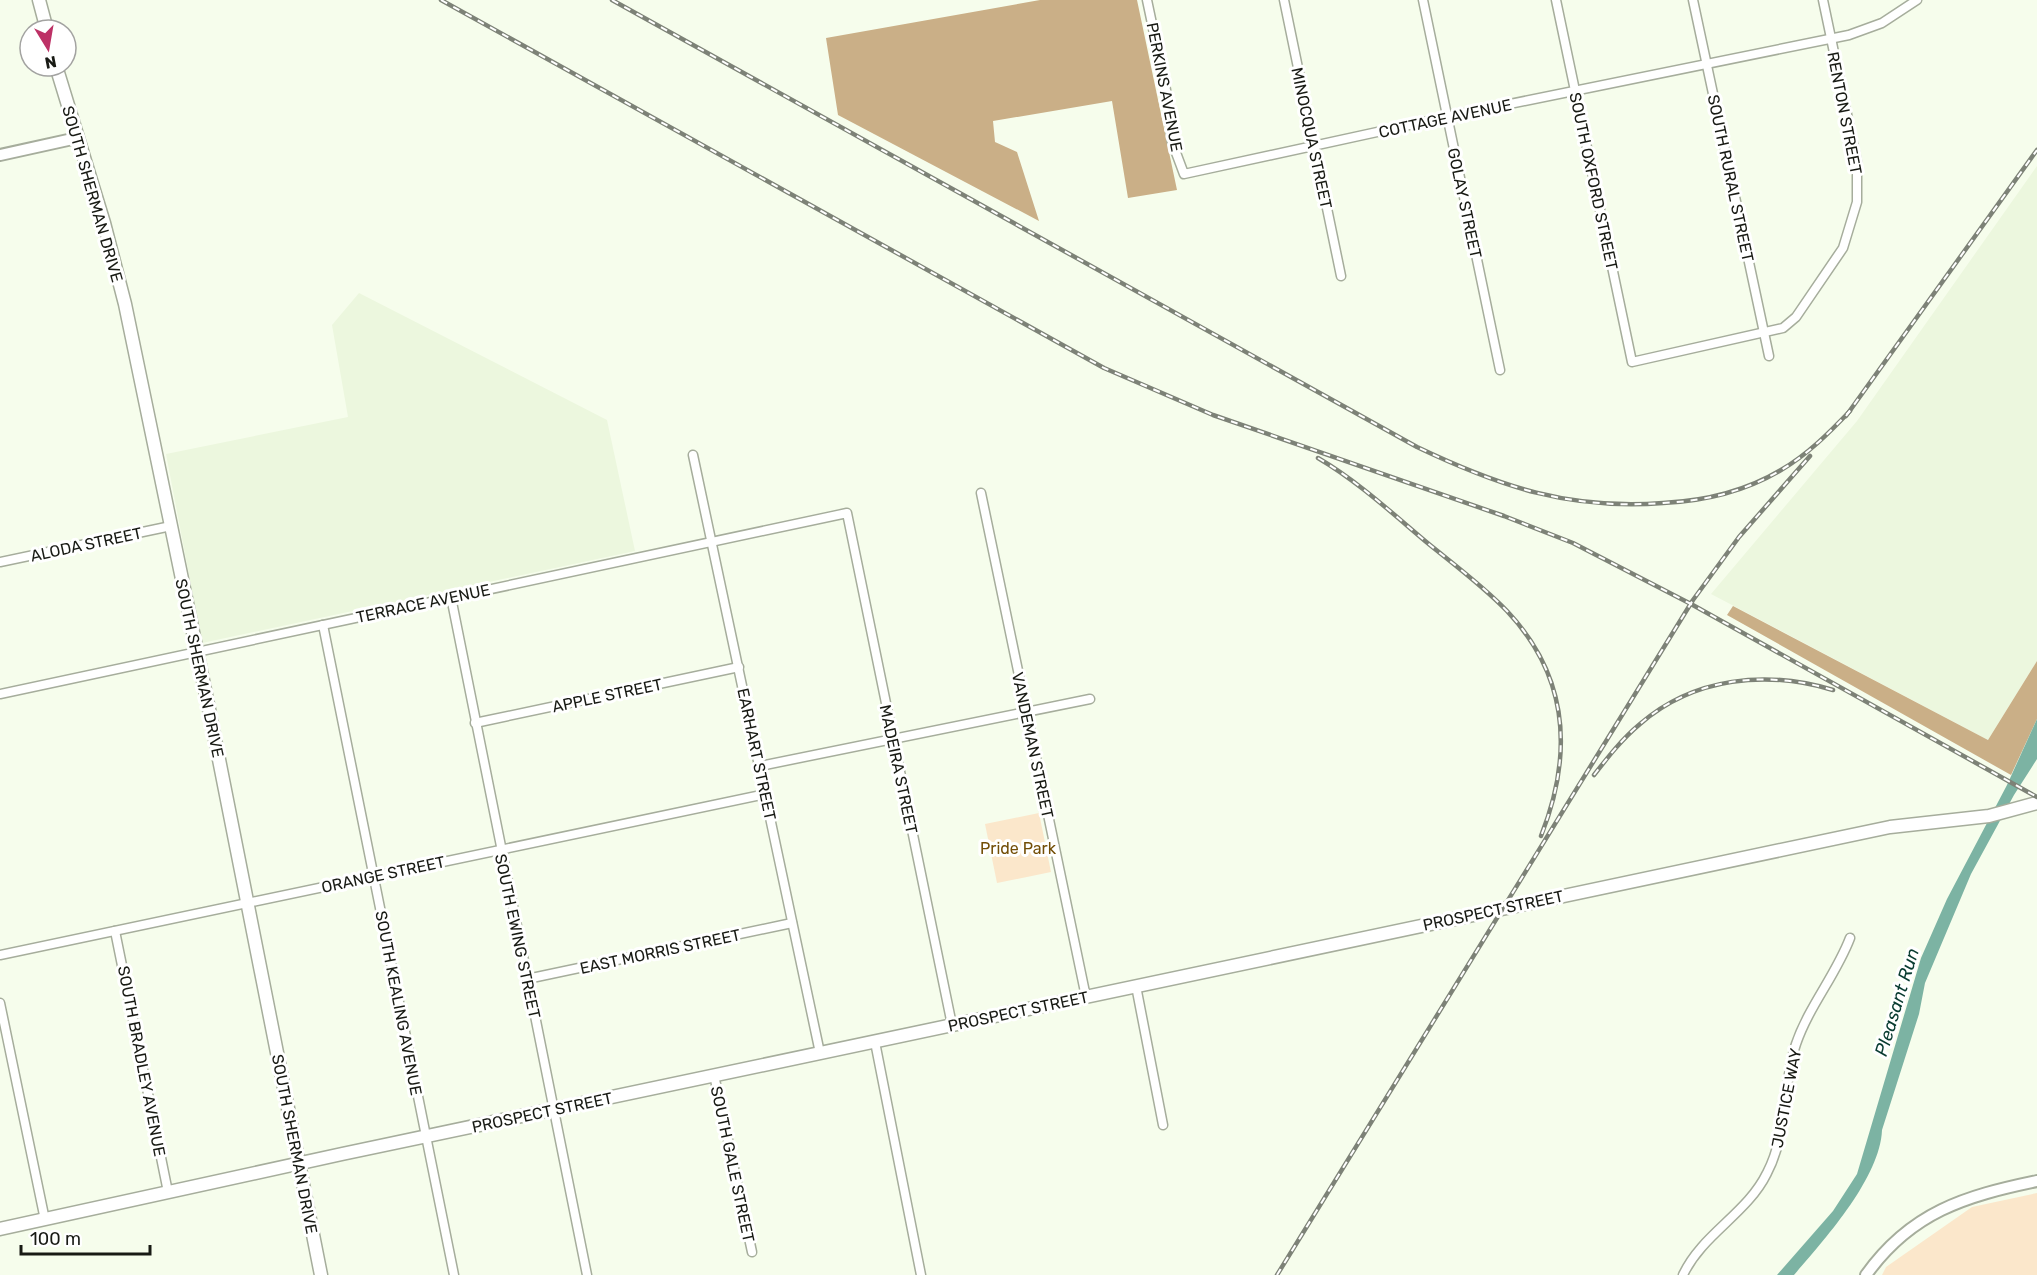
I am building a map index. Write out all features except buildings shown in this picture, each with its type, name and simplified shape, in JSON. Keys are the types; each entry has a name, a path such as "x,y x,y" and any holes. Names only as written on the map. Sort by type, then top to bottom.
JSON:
{"main road":[{"path":"39,0 43,18"},
{"name":"SOUTH SHERMAN DRIVE","path":"60,78 120,285 248,902 321,1275"},
{"name":"PROSPECT STREET","path":"0,1229 714,1075 1890,827 1989,816 2037,803"}],"street":[{"name":"PERKINS AVENUE","path":"1147,0 1166,90 1173,142 1184,174"},
{"name":"MINOCQUA STREET","path":"1284,0 1341,276"},
{"name":"GOLAY STREET","path":"1423,0 1500,370"},
{"name":"SOUTH OXFORD STREET","path":"1556,0 1632,362 1764,334"},
{"name":"SOUTH RURAL STREET","path":"1694,0 1769,356"},
{"name":"RENTON STREET","path":"1764,334 1783,328 1796,317 1843,248 1855,214 1858,186 1857,162 1823,0"},
{"name":"COTTAGE AVENUE","path":"1184,174 1446,117 1831,39 1882,23 1917,0"},
{"path":"0,155 77,138"},
{"name":"EARHART STREET","path":"693,455 820,1053"},
{"name":"VANDEMAN STREET","path":"981,493 1086,997"},
{"name":"TERRACE AVENUE","path":"0,694 847,513"},
{"name":"MADEIRA STREET","path":"847,513 952,1025"},
{"name":"ALODA STREET","path":"0,562 171,526"},
{"name":"SOUTH EWING STREET","path":"451,597 587,1275"},
{"name":"SOUTH KEALING AVENUE","path":"323,625 454,1275"},
{"name":"APPLE STREET","path":"476,723 739,667"},
{"path":"760,766 1090,699"},
{"name":"ORANGE STREET","path":"0,955 766,794"},
{"name":"EAST MORRIS STREET","path":"527,979 792,923"},
{"name":"SOUTH BRADLEY AVENUE","path":"115,931 168,1192"},
{"name":"JUSTICE WAY","path":"1683,1275 1706,1241 1757,1191 1767,1174 1781,1136 1786,1083 1797,1043 1812,1008 1844,954 1850,938"},
{"path":"1136,986 1163,1125"},
{"path":"0,1003 45,1220"},
{"path":"875,1042 921,1275"},
{"name":"SOUTH GALE STREET","path":"714,1075 752,1252"},
{"path":"1866,1275 1893,1243 1934,1213 1977,1194 2037,1181"}],"shaded area":[{"path":"1040,0 1137,0 1177,190 1128,198 1112,101 993,121 995,142 1017,152 1039,221 838,115 826,38"},
{"path":"2037,166 2037,661 1988,740 1711,594 1857,421"},
{"path":"359,293 607,420 635,551 202,643 166,454 348,417 332,325"},
{"path":"1733,606 1988,740 2037,661 2037,719 2011,775 1727,615"}],"green space":[{"name":"Pride Park","path":"1039,813 1051,872 997,883 985,824"},
{"path":"2037,1193 2037,1275 1882,1275 1886,1267 1972,1207"}],"water":[{"name":"Pleasant Run","path":"2037,719 2037,759 2014,795 1971,874 1925,983 1919,1014 1872,1168 1849,1207 1794,1275 1777,1275 1833,1211 1857,1174 1921,958 1947,899 2007,785"}],"railway":[{"path":"441,0 1104,368 1213,415 1504,516 1573,543 1691,604 2037,797"},
{"path":"612,0 1417,447 1507,484 1536,493 1597,503 1663,503 1724,494 1767,478 1791,464 1809,451 1850,411"},
{"path":"1846,416 2037,150"},
{"path":"1277,1275 1693,600 1739,537 1810,456"},
{"path":"1318,458 1362,488 1479,585 1507,611 1528,636 1543,663 1553,690 1559,718 1561,747 1558,776 1541,836"},
{"path":"1594,775 1621,742 1640,724 1661,708 1707,687 1732,682 1783,680 1833,690"}]}
